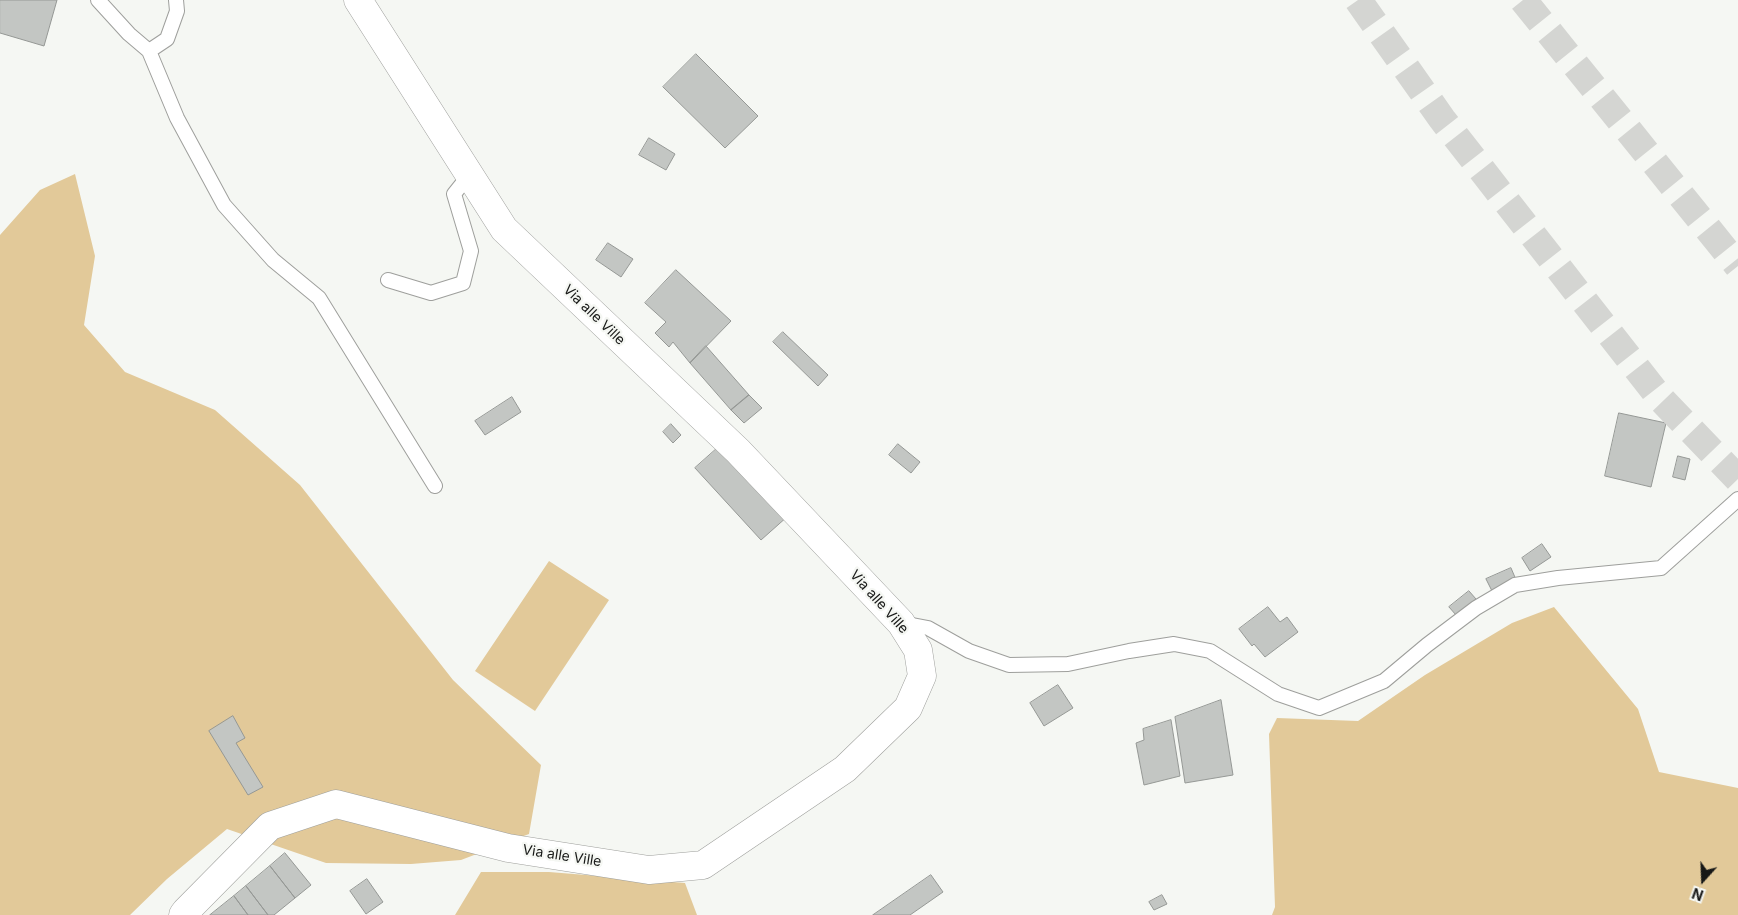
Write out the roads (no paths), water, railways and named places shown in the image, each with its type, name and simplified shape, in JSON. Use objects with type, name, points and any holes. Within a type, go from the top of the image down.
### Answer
[{"type":"street","name":"Via alle Ville","points":[[183,915],[270,826],[336,804],[508,848],[648,870],[703,865],[845,769],[908,708],[922,676],[918,650],[901,623],[738,451],[504,229],[358,0]]},
{"type":"lane","points":[[98,0],[129,34],[149,51],[177,118],[224,205],[273,260],[319,298],[435,486]]},
{"type":"lane","points":[[149,51],[167,39],[177,11],[176,0]]},
{"type":"lane","points":[[388,280],[431,293],[463,283],[471,251],[454,194],[470,174]]},
{"type":"lane","points":[[901,623],[928,628],[969,651],[1009,664],[1068,664],[1174,644],[1210,650],[1278,694],[1319,708],[1384,682],[1427,645],[1476,608],[1516,585],[1558,578],[1661,568],[1738,499]]},
{"type":"tunnel","points":[[1358,0],[1442,119],[1660,398],[1738,479]]},
{"type":"tunnel","points":[[1523,0],[1738,266]]}]
